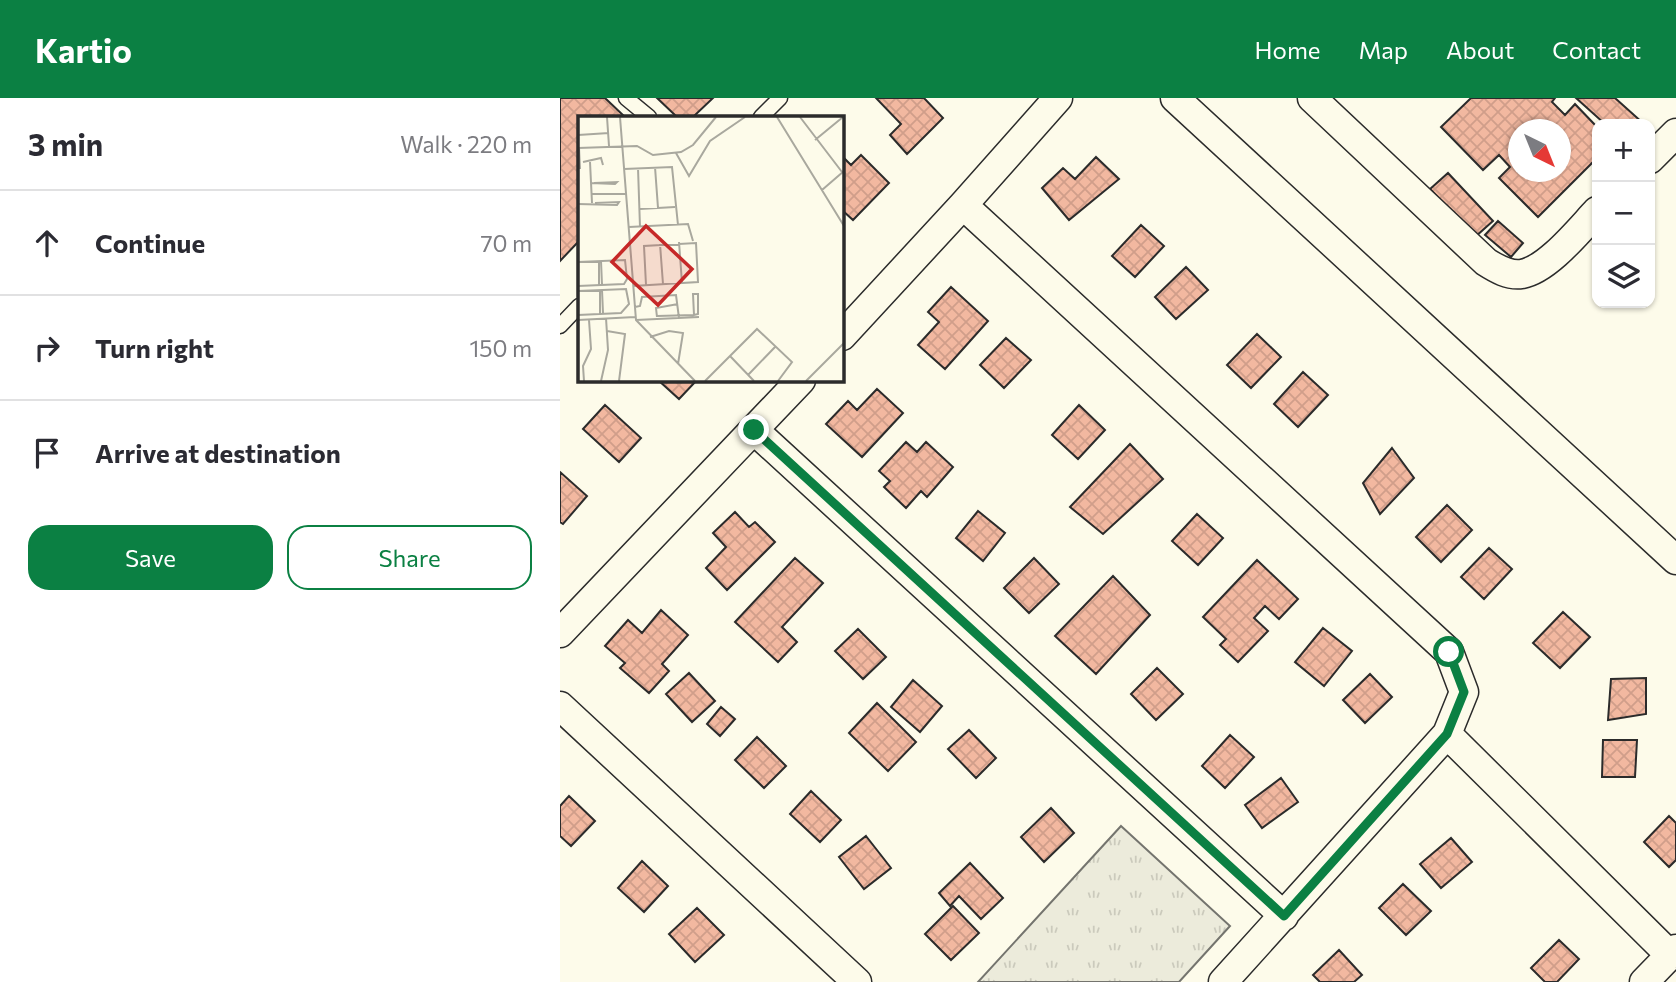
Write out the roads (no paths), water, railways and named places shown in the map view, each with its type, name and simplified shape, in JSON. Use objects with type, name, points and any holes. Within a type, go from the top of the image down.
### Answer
[{"type":"street","points":[[844,334],[1058,98]]},
{"type":"street","points":[[1175,98],[1676,560]]},
{"type":"street","points":[[1312,98],[1486,262],[1499,271],[1519,275],[1535,270],[1592,216]]},
{"type":"street","points":[[1655,154],[1676,133]]},
{"type":"street","points":[[963,205],[1449,652],[1464,692],[1447,734],[1223,982]]},
{"type":"street","points":[[560,633],[799,382]]},
{"type":"street","points":[[754,430],[1284,916]]},
{"type":"street","points":[[560,706],[858,982]]},
{"type":"street","points":[[1447,734],[1673,952],[1644,982]]},
{"type":"lane","points":[[626,98],[648,116]]},
{"type":"lane","points":[[762,116],[780,98]]},
{"type":"lane","points":[[560,326],[578,307]]}]
